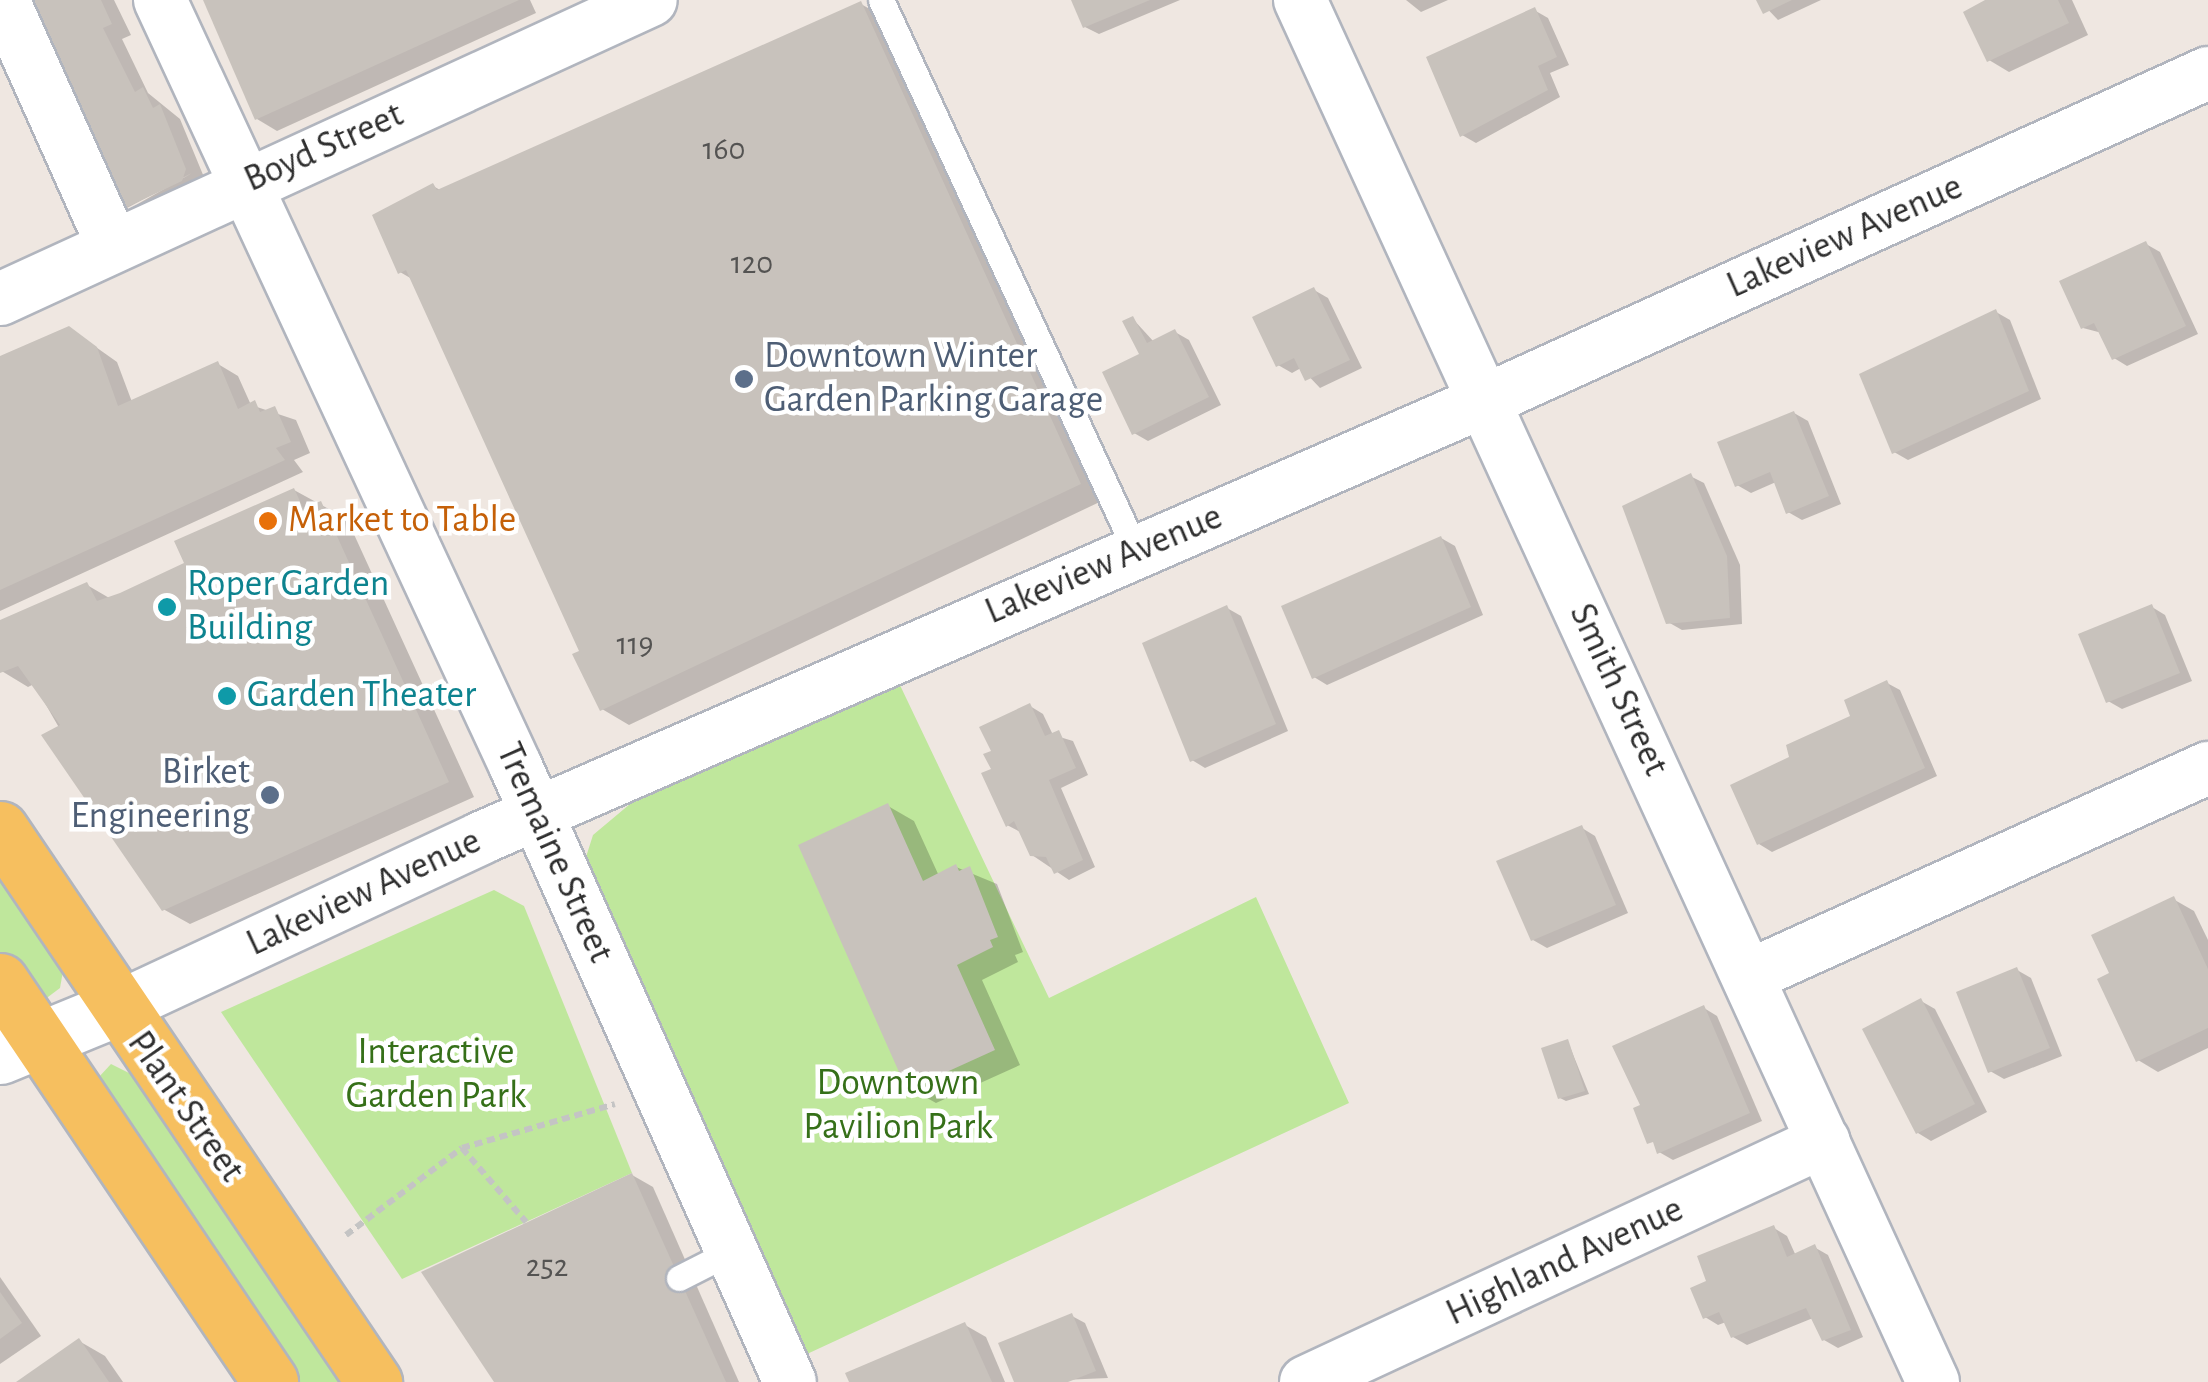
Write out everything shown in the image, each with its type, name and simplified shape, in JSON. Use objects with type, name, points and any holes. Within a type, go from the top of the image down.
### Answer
[{"type":"main road","name":"Plant Street","points":[[0,828],[117,1008],[374,1382]]},
{"type":"main road","points":[[0,981],[20,1048],[270,1382]]},
{"type":"street","points":[[3,0],[113,246]]},
{"type":"street","name":"Tremaine Street","points":[[160,0],[249,182],[790,1382]]},
{"type":"street","name":"Boyd Street","points":[[0,299],[651,0]]},
{"type":"street","name":"Smith Street","points":[[1300,0],[1482,402],[1752,974],[1933,1382]]},
{"type":"street","name":"Lakeview Avenue","points":[[20,1048],[117,1008],[537,814],[1482,402],[2208,72]]},
{"type":"street","points":[[1752,974],[2208,768]]},
{"type":"street","name":"Highland Avenue","points":[[1306,1382],[1824,1141]]},
{"type":"lane","points":[[881,0],[1136,551]]},
{"type":"lane","points":[[679,1278],[732,1252]]},
{"type":"path","points":[[346,1235],[462,1148],[622,1102]]},
{"type":"path","points":[[462,1148],[526,1222]]},
{"type":"green space","name":"Downtown Pavilion Park","points":[[898,681],[1049,998],[1256,897],[1349,1103],[807,1354],[589,882],[586,857],[593,835],[630,804]]},
{"type":"green space","points":[[0,863],[63,971],[60,988],[44,1000],[0,955]]},
{"type":"green space","name":"Interactive Garden Park","points":[[494,890],[524,906],[632,1173],[402,1279],[221,1012]]},
{"type":"green space","points":[[111,1064],[135,1076],[347,1382],[282,1382],[98,1078]]},
{"type":"building","points":[[30,0],[101,0],[112,24],[103,28],[135,92],[143,87],[153,108],[160,104],[186,169],[182,181],[123,209]]},
{"type":"building","points":[[203,0],[519,0],[255,120]]},
{"type":"building","points":[[1071,0],[1150,0],[1083,28]]},
{"type":"building","points":[[1756,0],[1792,0],[1763,14]]},
{"type":"building","points":[[1985,0],[2058,0],[2069,23],[1987,62],[1963,12]]},
{"type":"building","name":"Downtown Winter Garden Parking Garage","points":[[861,1],[1081,484],[600,711],[572,654],[579,651],[406,270],[398,274],[372,215],[433,183],[437,190]]},
{"type":"building","points":[[1535,7],[1557,57],[1538,66],[1548,90],[1460,137],[1426,57]]},
{"type":"building","points":[[2146,241],[2186,326],[2112,360],[2094,323],[2081,329],[2059,281]]},
{"type":"building","points":[[1314,287],[1350,360],[1305,381],[1294,358],[1276,367],[1252,317]]},
{"type":"building","points":[[1996,309],[2029,391],[1892,454],[1859,374]]},
{"type":"building","points":[[1133,316],[1147,343],[1175,329],[1209,397],[1132,435],[1102,372],[1139,354],[1122,321]]},
{"type":"building","points":[[69,326],[97,347],[118,406],[218,361],[238,409],[255,400],[260,412],[275,406],[291,442],[276,448],[285,460],[0,590],[0,356]]},
{"type":"building","points":[[1794,411],[1829,496],[1786,514],[1770,472],[1735,487],[1717,442]]},
{"type":"building","points":[[1691,473],[1727,556],[1730,618],[1666,624],[1622,506]]},
{"type":"building","points":[[294,488],[303,508],[321,501],[449,782],[162,911],[41,735],[60,725],[18,666],[0,673],[0,620],[87,582],[97,601],[120,593],[184,563],[174,541]]},
{"type":"building","points":[[1441,536],[1471,607],[1312,679],[1281,606]]},
{"type":"building","points":[[2152,604],[2180,673],[2106,703],[2078,634]]},
{"type":"building","points":[[1227,605],[1276,724],[1190,762],[1142,643]]},
{"type":"building","points":[[1887,680],[1925,768],[1757,845],[1730,785],[1789,757],[1786,745],[1850,716],[1844,700]]},
{"type":"building","points":[[1030,703],[1045,736],[1059,730],[1076,768],[1049,780],[1083,860],[1054,874],[1046,857],[1030,856],[1014,821],[1006,827],[981,773],[991,769],[983,754],[991,751],[979,727]]},
{"type":"building","points":[[888,803],[923,881],[956,864],[959,871],[970,866],[998,937],[990,940],[993,947],[957,965],[995,1050],[907,1090],[798,845]]},
{"type":"building","points":[[1582,825],[1616,905],[1531,941],[1496,861]]},
{"type":"building","points":[[2174,896],[2208,969],[2208,1028],[2136,1062],[2097,979],[2109,973],[2091,935]]},
{"type":"building","points":[[2017,967],[2050,1048],[1988,1073],[1956,992]]},
{"type":"building","points":[[1921,998],[1975,1104],[1916,1134],[1862,1029]]},
{"type":"building","points":[[1704,1005],[1750,1113],[1657,1154],[1653,1142],[1647,1144],[1633,1108],[1640,1105],[1612,1046]]},
{"type":"building","points":[[1568,1039],[1585,1091],[1558,1099],[1541,1048]]},
{"type":"building","points":[[632,1173],[726,1382],[494,1382],[421,1272]]},
{"type":"building","points":[[1774,1225],[1787,1257],[1815,1244],[1851,1330],[1822,1341],[1806,1308],[1731,1338],[1719,1312],[1703,1319],[1690,1288],[1706,1281],[1697,1256]]},
{"type":"building","points":[[0,1292],[22,1323],[0,1339]]},
{"type":"building","points":[[1072,1313],[1096,1371],[1068,1382],[1014,1382],[998,1343]]},
{"type":"building","points":[[965,1322],[992,1382],[849,1382],[845,1373]]},
{"type":"building","points":[[79,1338],[109,1382],[16,1382]]},
{"type":"place","name":"Downtown Winter Garden Parking Garage","points":[[744,379]]},
{"type":"place","name":"Market to Table","points":[[268,521]]},
{"type":"place","name":"Roper Garden Building","points":[[167,607]]},
{"type":"place","name":"Garden Theater","points":[[227,696]]},
{"type":"place","name":"Birket Engineering","points":[[270,795]]}]
